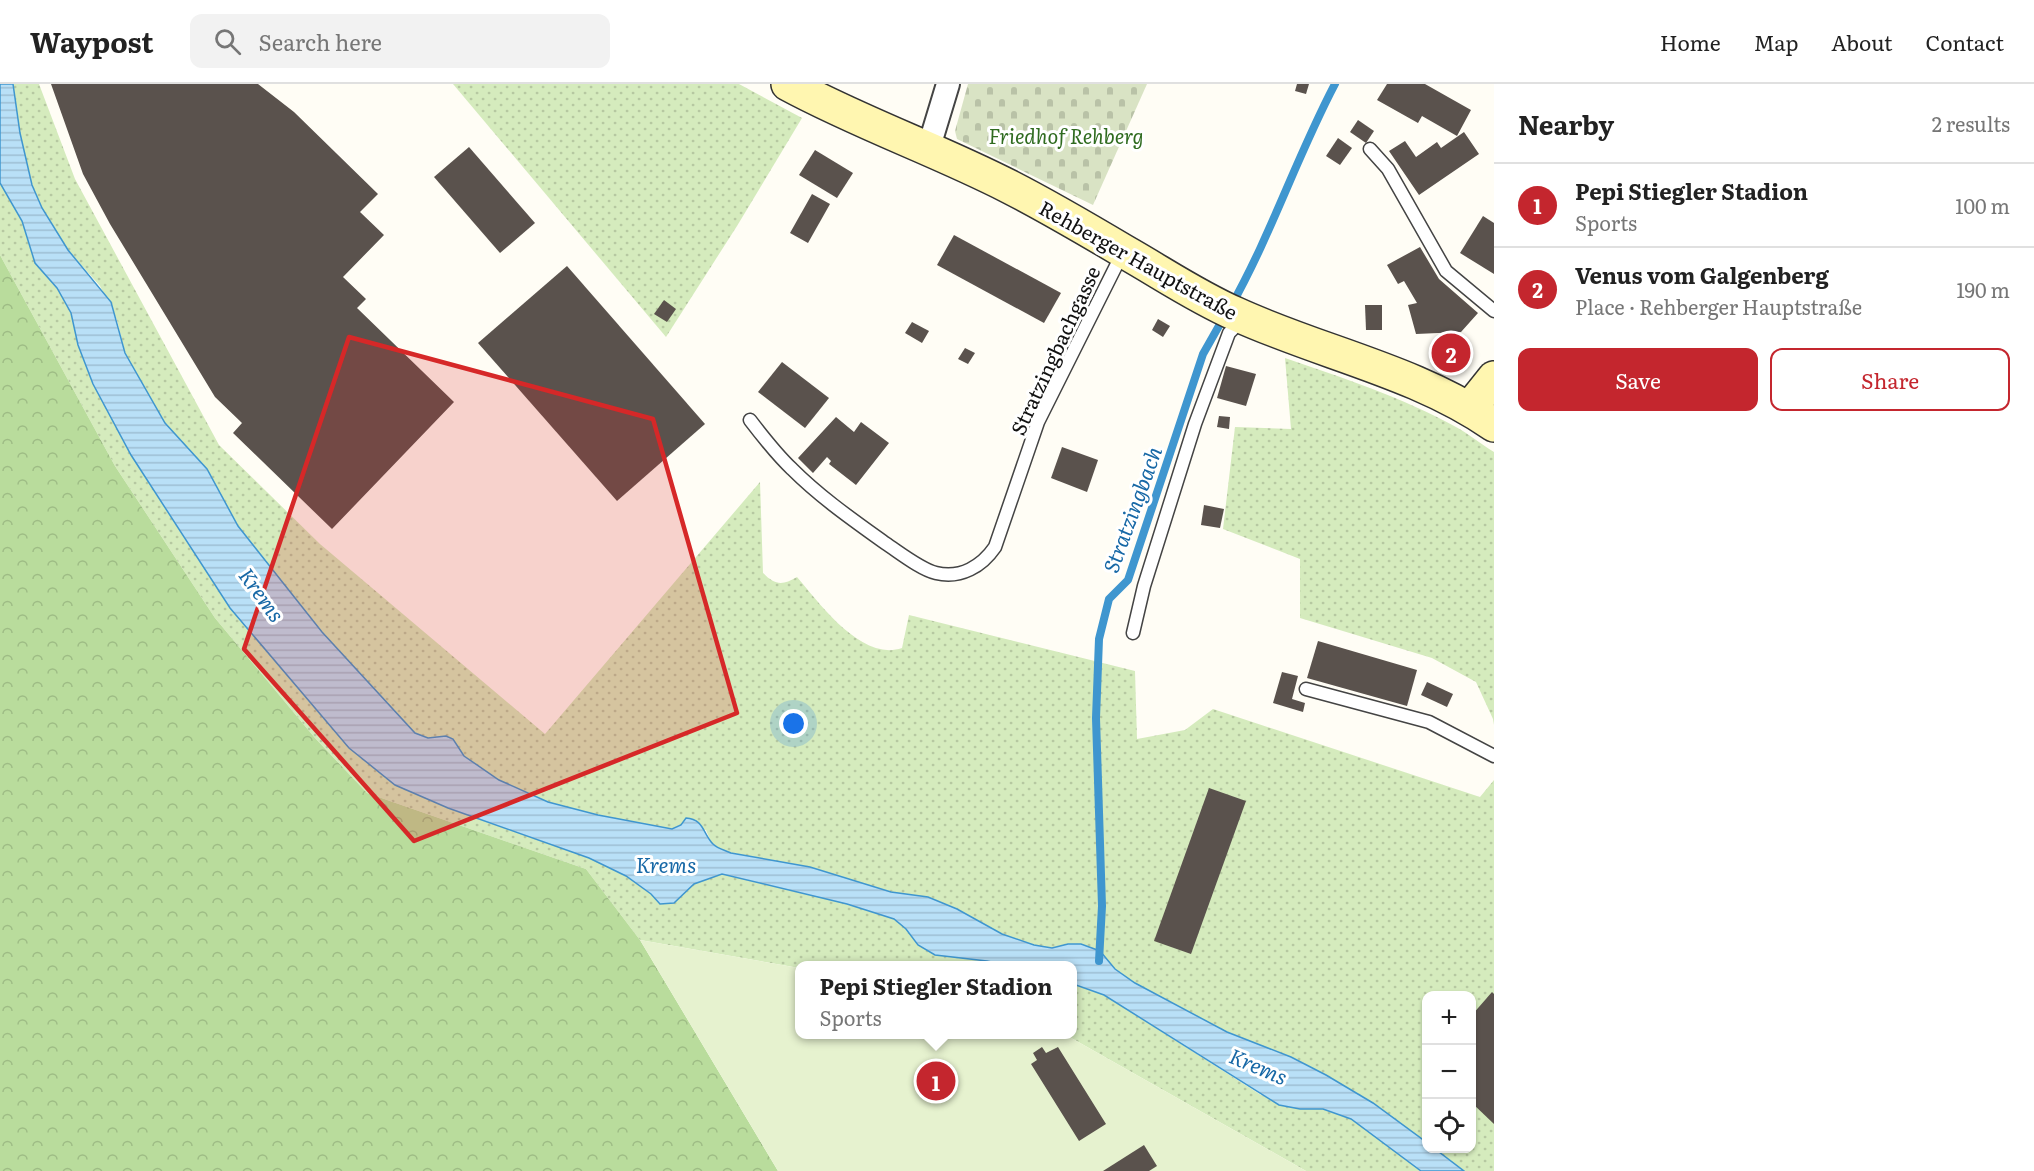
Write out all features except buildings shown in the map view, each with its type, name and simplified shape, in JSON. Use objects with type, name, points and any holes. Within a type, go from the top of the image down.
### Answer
[{"type":"main road","name":"Rehberger Hauptstraße","points":[[788,84],[851,116],[1010,187],[1207,301],[1244,318],[1425,386],[1482,416]]},
{"type":"main road","points":[[1482,416],[1494,378]]},
{"type":"street","points":[[927,150],[948,84]]},
{"type":"lane","points":[[1370,149],[1388,169],[1446,271],[1494,311]]},
{"type":"lane","name":"Stratzingbachgasse","points":[[750,420],[791,469],[830,503],[903,555],[935,573],[953,574],[970,570],[985,560],[995,547],[1038,422],[1124,251]]},
{"type":"lane","points":[[1133,633],[1144,586],[1195,424],[1229,333],[1244,318]]},
{"type":"lane","points":[[1306,689],[1430,722],[1494,756]]},
{"type":"highlighted area","points":[[349,337],[653,419],[737,713],[414,841],[244,649]]},
{"type":"green space","points":[[13,84],[39,84],[75,179],[219,445],[320,544],[545,734],[760,482],[763,573],[779,583],[797,577],[843,628],[872,647],[887,650],[902,648],[909,615],[1135,671],[1137,739],[1185,730],[1213,709],[1480,797],[1494,780],[1494,1171],[1464,1171],[1440,1153],[1476,1153],[1476,991],[1422,991],[1422,1139],[1373,1103],[1326,1075],[1291,1057],[1227,1032],[1135,983],[1115,969],[1100,951],[1068,944],[1052,948],[1034,945],[1002,934],[957,909],[928,897],[891,892],[810,867],[731,853],[711,842],[706,830],[681,825],[672,829],[598,815],[548,802],[499,780],[464,756],[453,739],[446,736],[429,738],[415,733],[322,632],[238,526],[207,469],[165,423],[125,353],[117,320],[100,286],[68,250],[42,208],[32,185],[20,133]]},
{"type":"green space","points":[[453,84],[739,84],[802,118],[666,337]]},
{"type":"green space","name":"Friedhof Rehberg","points":[[968,84],[1147,84],[1093,205],[957,139],[955,131]]},
{"type":"green space","points":[[0,183],[22,221],[35,263],[57,288],[71,313],[78,345],[230,608],[349,748],[395,785],[448,808],[589,858],[626,876],[651,894],[660,904],[674,903],[694,884],[722,874],[847,904],[894,919],[906,929],[918,945],[988,961],[795,961],[795,967],[640,940],[586,869],[367,793],[315,738],[215,618],[115,466],[0,255]]},
{"type":"green space","points":[[0,255],[115,466],[215,618],[315,738],[367,793],[586,869],[640,940],[778,1171],[0,1171]]},
{"type":"green space","points":[[1285,358],[1415,406],[1461,430],[1494,452],[1494,725],[1476,682],[1432,658],[1300,618],[1300,559],[1223,529],[1235,427],[1291,429]]},
{"type":"green space","points":[[640,940],[795,967],[795,1039],[1073,1039],[1306,1171],[778,1171]]},
{"type":"green space","points":[[1077,985],[1104,995],[1261,1095],[1300,1109],[1323,1109],[1351,1119],[1421,1171],[1306,1171],[1073,1039],[1077,1039]]},
{"type":"water","name":"Krems","points":[[0,84],[13,84],[20,133],[32,185],[42,208],[68,250],[111,302],[125,353],[165,423],[207,469],[238,526],[322,632],[415,733],[428,738],[446,736],[453,739],[464,756],[499,780],[548,802],[598,815],[672,829],[681,825],[686,818],[692,819],[700,824],[713,844],[731,853],[810,867],[891,892],[928,897],[957,909],[1002,934],[1034,945],[1052,948],[1081,944],[1100,951],[1115,969],[1135,983],[1227,1032],[1291,1057],[1373,1103],[1422,1139],[1422,1153],[1440,1153],[1464,1171],[1421,1171],[1351,1119],[1323,1109],[1300,1109],[1279,1105],[1104,995],[1077,985],[1077,961],[987,961],[935,955],[918,945],[906,929],[894,919],[847,904],[722,874],[694,884],[674,903],[660,904],[651,894],[626,876],[589,858],[448,808],[395,785],[349,748],[230,608],[131,455],[93,384],[78,345],[71,313],[57,288],[35,263],[22,221],[0,183]]},
{"type":"waterway","name":"Stratzingbach","points":[[1231,306],[1259,251],[1335,84]]},
{"type":"waterway","name":"Stratzingbach","points":[[1099,961],[1102,906],[1096,718],[1099,639],[1109,599],[1128,580],[1203,354],[1224,317]]},
{"type":"place","name":"Venus vom Galgenberg","points":[[1451,353]]},
{"type":"place","name":"Pepi Stiegler Stadion","points":[[936,1081]]}]
